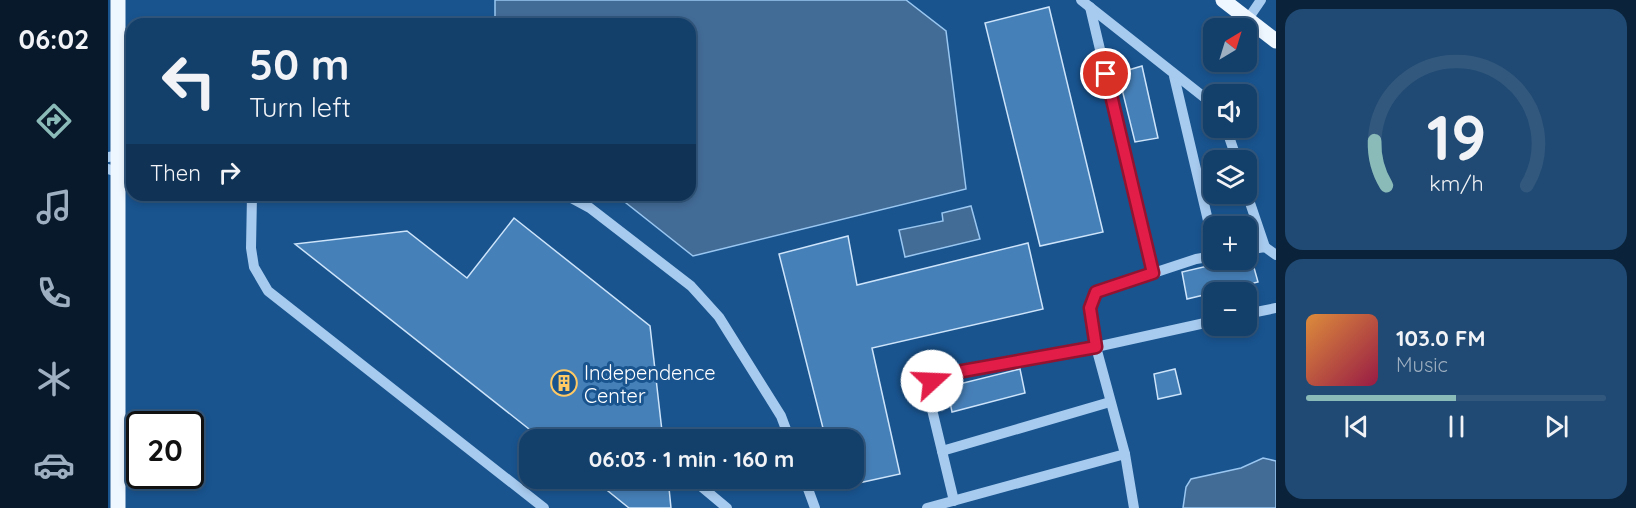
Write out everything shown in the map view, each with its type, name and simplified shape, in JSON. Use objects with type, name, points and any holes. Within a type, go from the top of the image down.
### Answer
[{"type":"main road","points":[[118,0],[120,155],[118,508]]},
{"type":"main road","points":[[1223,0],[1247,18]]},
{"type":"main road","points":[[1257,26],[1276,41]]},
{"type":"street","points":[[1081,0],[1203,97]]},
{"type":"street","points":[[1249,18],[1262,0]]},
{"type":"street","points":[[1090,7],[1153,273]]},
{"type":"street","points":[[1174,76],[1207,216]]},
{"type":"street","points":[[252,201],[251,248],[254,267],[268,291],[544,508]]},
{"type":"street","points":[[577,201],[590,208],[691,286],[718,316],[781,416],[786,429]]},
{"type":"street","points":[[1250,204],[1265,247],[1276,255]]},
{"type":"street","points":[[1257,248],[1265,247]]},
{"type":"street","points":[[1134,508],[1125,454],[1096,347],[1090,308],[1096,292],[1203,259]]},
{"type":"street","points":[[1257,312],[1276,308]]},
{"type":"street","points":[[954,501],[929,397],[932,381],[957,372],[1096,347],[1203,323]]},
{"type":"street","points":[[942,451],[1110,402]]},
{"type":"street","points":[[927,508],[1125,454]]},
{"type":"street","points":[[704,489],[727,508]]},
{"type":"street","points":[[808,489],[815,508]]},
{"type":"water","points":[[495,0],[906,0],[946,31],[966,189],[693,256],[624,201],[696,201],[696,18],[495,18]]},
{"type":"water","points":[[971,206],[980,239],[905,257],[899,230],[943,221],[942,213]]},
{"type":"water","points":[[1263,458],[1276,461],[1276,508],[1183,508],[1186,487],[1191,479],[1241,468]]},
{"type":"building","points":[[1049,7],[1103,232],[1040,246],[985,23]]},
{"type":"building","points":[[1142,66],[1158,138],[1135,142],[1118,73]]},
{"type":"building","name":"Independence Center","points":[[514,218],[650,326],[662,429],[529,429],[295,244],[407,231],[467,278]]},
{"type":"building","points":[[848,236],[857,285],[1028,243],[1043,309],[872,348],[900,474],[864,482],[864,429],[823,429],[779,254]]},
{"type":"building","points":[[1203,267],[1203,270],[1255,270],[1258,282],[1203,282],[1203,295],[1187,299],[1182,272]]},
{"type":"building","points":[[1020,369],[1025,393],[952,412],[947,387]]},
{"type":"building","points":[[1175,369],[1181,394],[1158,399],[1154,374]]},
{"type":"building","points":[[606,489],[669,489],[671,508],[629,508]]},
{"type":"place","name":"Independence Center","points":[[564,383]]},
{"type":"route","points":[[932,381],[957,372],[1096,347],[1090,308],[1096,292],[1153,273],[1106,74]]}]
